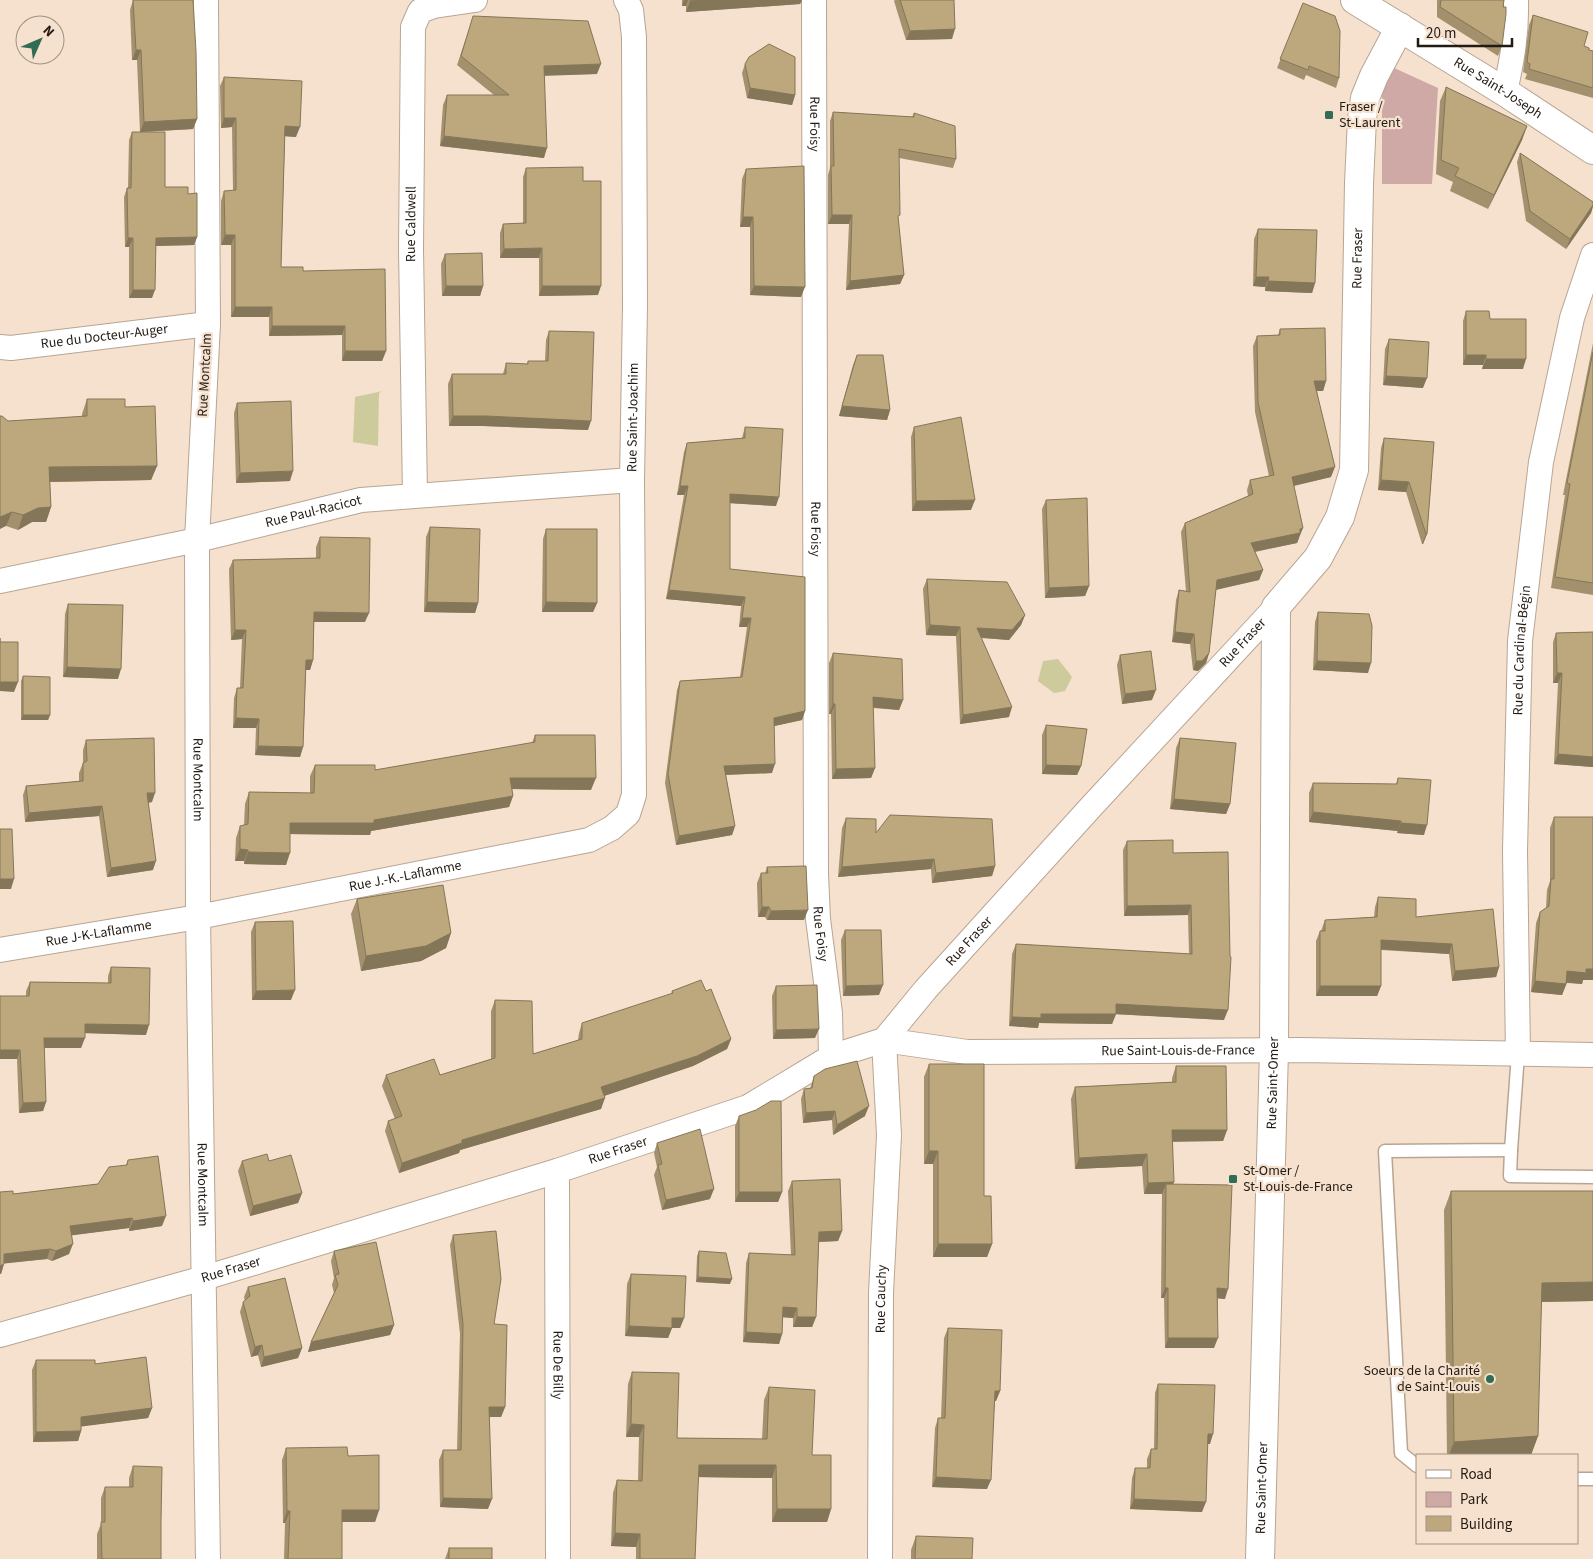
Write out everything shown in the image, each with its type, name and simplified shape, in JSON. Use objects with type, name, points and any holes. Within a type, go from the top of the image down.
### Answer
[{"type":"street","name":"Rue Montcalm","points":[[206,0],[208,324],[197,540],[198,917],[208,1559]]},
{"type":"street","name":"Rue Caldwell","points":[[415,495],[411,249],[412,27],[420,11],[434,6],[475,0]]},
{"type":"street","name":"Rue Saint-Joachim","points":[[612,828],[628,814],[634,796],[632,480],[635,306],[634,37],[631,10],[626,0]]},
{"type":"street","name":"Rue Foisy","points":[[814,0],[816,874],[818,920],[830,1013],[831,1057]]},
{"type":"street","name":"Rue Saint-Joseph","points":[[1355,0],[1505,92],[1593,150]]},
{"type":"street","points":[[1505,92],[1516,29],[1516,0]]},
{"type":"street","name":"Rue Fraser","points":[[0,1335],[204,1278],[556,1171],[748,1107],[831,1057],[884,1040],[926,989],[1276,607],[1318,558],[1340,518],[1354,470],[1359,183],[1362,120],[1365,98],[1374,76],[1400,27]]},
{"type":"street","name":"Rue du Cardinal-Bégin","points":[[1518,1054],[1515,851],[1520,641],[1541,462],[1572,318],[1593,255]]},
{"type":"street","name":"Rue du Docteur-Auger","points":[[0,347],[11,348],[208,324]]},
{"type":"street","name":"Rue Paul-Racicot","points":[[0,581],[197,540],[361,500],[632,480]]},
{"type":"street","name":"Rue Saint-Omer","points":[[1260,1559],[1274,1051],[1276,607]]},
{"type":"street","name":"Rue J.-K.-Laflamme","points":[[198,917],[589,840],[612,828]]},
{"type":"street","name":"Rue J-K-Laflamme","points":[[0,950],[198,917]]},
{"type":"street","name":"Rue Saint-Louis-de-France","points":[[884,1040],[967,1052],[1300,1050],[1593,1054]]},
{"type":"street","name":"Rue Cauchy","points":[[880,1559],[882,1293],[889,1135],[884,1040]]},
{"type":"street","name":"Rue De Billy","points":[[556,1171],[558,1559]]},
{"type":"lane","points":[[1518,1054],[1510,1176],[1593,1177]]},
{"type":"lane","points":[[1416,1465],[1401,1453],[1385,1151],[1511,1150]]},
{"type":"lane","points":[[1578,1479],[1593,1479]]},
{"type":"green space","points":[[1392,67],[1438,88],[1432,184],[1382,184],[1382,69]]},
{"type":"shaded area","points":[[383,391],[379,393],[378,446],[353,442],[355,397]]},
{"type":"shaded area","points":[[1058,659],[1072,677],[1065,691],[1054,693],[1038,681],[1043,661]]},
{"type":"building","points":[[133,0],[193,0],[197,119],[144,122],[141,50],[136,50]]},
{"type":"building","points":[[900,0],[954,0],[955,29],[910,31]]},
{"type":"building","points":[[1441,0],[1504,0],[1503,7],[1506,7],[1506,14],[1502,46],[1440,7]]},
{"type":"building","points":[[1303,3],[1335,16],[1340,31],[1339,78],[1309,66],[1308,70],[1280,59]]},
{"type":"building","points":[[1533,15],[1588,32],[1584,46],[1593,51],[1593,88],[1529,69],[1530,64],[1527,62]]},
{"type":"building","points":[[473,16],[588,21],[601,64],[544,66],[547,148],[444,136],[447,95],[509,95],[461,56]]},
{"type":"building","points":[[769,44],[795,57],[795,95],[750,88],[745,64],[749,57]]},
{"type":"building","points":[[224,77],[302,81],[300,127],[285,126],[281,267],[303,267],[303,271],[385,269],[386,351],[345,351],[345,326],[272,326],[272,307],[235,307],[235,235],[225,235],[224,191],[236,190],[236,118],[224,118]]},
{"type":"building","points":[[1446,87],[1527,126],[1494,195],[1455,176],[1459,168],[1441,160]]},
{"type":"building","points":[[833,112],[914,117],[914,113],[955,126],[956,159],[899,149],[900,215],[898,216],[904,275],[850,281],[852,215],[832,215],[831,166],[834,166]]},
{"type":"building","points":[[132,132],[165,132],[165,187],[188,187],[188,194],[197,193],[197,237],[156,238],[155,290],[133,290],[133,238],[128,238],[127,188],[131,188]]},
{"type":"building","points":[[1520,153],[1593,202],[1593,205],[1570,239],[1530,211]]},
{"type":"building","points":[[804,166],[805,287],[754,286],[753,217],[743,217],[746,169]]},
{"type":"building","points":[[583,167],[583,181],[601,181],[601,286],[542,286],[542,248],[504,249],[503,224],[526,223],[526,168]]},
{"type":"building","points":[[1258,229],[1317,230],[1315,283],[1268,281],[1269,277],[1256,277]]},
{"type":"building","points":[[482,253],[483,286],[446,286],[445,254]]},
{"type":"building","points":[[1466,311],[1489,311],[1490,319],[1526,319],[1526,359],[1486,359],[1486,355],[1466,355]]},
{"type":"building","points":[[1325,328],[1326,381],[1314,381],[1335,467],[1292,477],[1303,528],[1300,529],[1300,533],[1251,543],[1263,570],[1217,580],[1209,653],[1202,661],[1196,661],[1194,634],[1175,632],[1179,590],[1190,592],[1185,523],[1253,494],[1250,480],[1274,475],[1258,402],[1257,336],[1280,335],[1280,329]]},
{"type":"building","points":[[549,331],[594,332],[591,421],[453,416],[452,374],[506,374],[506,363],[528,364],[528,361],[548,361]]},
{"type":"building","points":[[1389,339],[1429,342],[1427,378],[1386,376]]},
{"type":"building","points":[[1593,352],[1593,583],[1555,577],[1570,484],[1567,483]]},
{"type":"building","points":[[857,355],[883,355],[890,410],[842,406]]},
{"type":"building","points":[[87,399],[125,399],[125,407],[155,406],[157,466],[49,467],[51,507],[38,508],[23,515],[12,512],[0,517],[0,416],[8,421],[87,416]]},
{"type":"building","points":[[291,401],[293,471],[240,473],[237,403]]},
{"type":"building","points":[[961,417],[975,500],[916,501],[914,427]]},
{"type":"building","points":[[745,427],[783,429],[779,497],[730,494],[730,569],[805,577],[805,711],[774,718],[775,764],[724,766],[735,826],[679,836],[668,774],[680,681],[742,677],[751,618],[742,618],[745,597],[669,590],[688,486],[680,486],[687,443],[745,438]]},
{"type":"building","points":[[1384,438],[1434,442],[1427,534],[1409,482],[1381,480]]},
{"type":"building","points":[[1087,498],[1089,586],[1049,588],[1046,500]]},
{"type":"building","points":[[430,527],[480,529],[478,603],[427,602]]},
{"type":"building","points":[[546,529],[597,529],[597,603],[546,602]]},
{"type":"building","points":[[320,537],[370,538],[369,613],[314,612],[313,660],[306,660],[303,747],[258,746],[259,719],[236,718],[237,688],[243,688],[246,630],[235,630],[233,560],[320,558]]},
{"type":"building","points":[[927,579],[1007,582],[1025,615],[1012,630],[977,628],[1012,707],[963,715],[960,627],[930,625]]},
{"type":"building","points":[[68,604],[123,605],[121,669],[67,667]]},
{"type":"building","points":[[1318,612],[1369,614],[1372,626],[1371,663],[1317,661]]},
{"type":"building","points":[[1593,632],[1593,757],[1558,754],[1562,673],[1557,673],[1556,633]]},
{"type":"building","points":[[0,642],[18,642],[18,682],[0,682]]},
{"type":"building","points":[[1151,651],[1156,690],[1125,694],[1120,655]]},
{"type":"building","points":[[833,653],[902,659],[903,700],[873,697],[875,768],[836,769]]},
{"type":"building","points":[[23,676],[50,677],[50,715],[23,715]]},
{"type":"building","points":[[1046,725],[1087,729],[1081,766],[1046,765]]},
{"type":"building","points":[[535,735],[595,735],[596,778],[510,778],[513,796],[374,820],[374,823],[290,823],[290,853],[248,852],[248,850],[240,849],[240,826],[248,824],[249,792],[314,793],[315,765],[375,765],[375,770],[535,742]]},
{"type":"building","points":[[154,738],[155,793],[147,793],[156,861],[111,868],[102,806],[29,813],[26,786],[83,781],[83,763],[87,761],[86,740]]},
{"type":"building","points":[[1180,738],[1236,743],[1230,804],[1174,799]]},
{"type":"building","points":[[1398,778],[1431,780],[1427,825],[1313,812],[1313,783],[1397,784]]},
{"type":"building","points":[[890,815],[992,819],[995,866],[936,873],[934,859],[842,867],[846,818],[876,819],[876,833]]},
{"type":"building","points":[[1554,817],[1593,817],[1593,969],[1586,969],[1586,973],[1567,971],[1566,984],[1535,981],[1540,912],[1549,906],[1551,879],[1554,879]]},
{"type":"building","points":[[0,829],[12,829],[14,879],[0,879]]},
{"type":"building","points":[[1173,840],[1173,853],[1228,852],[1231,957],[1228,1010],[1116,1004],[1116,1014],[1041,1014],[1041,1018],[1012,1017],[1016,944],[1192,954],[1191,905],[1127,906],[1127,841]]},
{"type":"building","points":[[806,866],[808,910],[771,911],[769,907],[762,907],[761,873],[768,873],[767,867]]},
{"type":"building","points":[[443,885],[451,933],[426,946],[366,956],[357,899]]},
{"type":"building","points":[[1378,897],[1416,899],[1416,917],[1493,909],[1499,967],[1455,971],[1452,944],[1381,940],[1381,986],[1320,986],[1320,931],[1325,931],[1325,920],[1377,917]]},
{"type":"building","points":[[293,921],[295,990],[256,991],[255,922]]},
{"type":"building","points":[[845,930],[881,930],[883,985],[846,986]]},
{"type":"building","points":[[111,967],[150,968],[149,1025],[85,1024],[85,1038],[44,1038],[46,1102],[23,1103],[20,1050],[0,1050],[0,996],[29,996],[30,982],[111,983]]},
{"type":"building","points":[[701,980],[706,991],[711,989],[731,1039],[697,1056],[601,1087],[605,1098],[462,1140],[462,1143],[402,1163],[388,1121],[402,1116],[386,1075],[434,1059],[440,1075],[495,1058],[495,1000],[532,1001],[533,1054],[582,1039],[582,1023],[673,993],[672,991]]},
{"type":"building","points":[[817,985],[819,1029],[776,1030],[776,986]]},
{"type":"building","points":[[857,1061],[869,1106],[837,1125],[835,1111],[806,1113],[804,1089],[812,1088],[814,1076],[825,1069]]},
{"type":"building","points":[[929,1064],[984,1064],[984,1196],[991,1196],[992,1244],[938,1244],[938,1151],[929,1151]]},
{"type":"building","points":[[1176,1066],[1226,1066],[1227,1130],[1172,1130],[1174,1182],[1148,1183],[1147,1154],[1079,1158],[1075,1087],[1176,1082]]},
{"type":"building","points":[[771,1101],[781,1101],[782,1192],[739,1192],[739,1116],[756,1110]]},
{"type":"building","points":[[700,1129],[714,1189],[666,1200],[658,1165],[662,1164],[657,1143]]},
{"type":"building","points":[[267,1154],[269,1161],[291,1155],[302,1193],[253,1206],[242,1161]]},
{"type":"building","points":[[158,1156],[166,1216],[133,1221],[132,1218],[70,1226],[73,1244],[56,1251],[50,1249],[4,1254],[4,1264],[0,1266],[0,1192],[13,1191],[13,1194],[98,1184],[109,1167],[127,1165],[128,1160]]},
{"type":"building","points":[[840,1179],[842,1231],[819,1232],[816,1317],[797,1317],[797,1308],[783,1307],[782,1334],[746,1332],[749,1253],[795,1255],[792,1181]]},
{"type":"building","points":[[1166,1184],[1232,1185],[1228,1289],[1217,1288],[1218,1338],[1168,1338],[1168,1288],[1165,1288]]},
{"type":"building","name":"Soeurs de la Charité de Saint-Louis","points":[[1451,1191],[1593,1191],[1593,1282],[1542,1283],[1538,1436],[1454,1442]]},
{"type":"building","points":[[496,1231],[501,1279],[494,1324],[507,1325],[505,1407],[489,1407],[492,1499],[443,1498],[443,1450],[461,1450],[463,1324],[453,1235]]},
{"type":"building","points":[[376,1242],[394,1325],[311,1342],[338,1285],[335,1275],[339,1274],[334,1251]]},
{"type":"building","points":[[699,1251],[726,1253],[732,1279],[698,1277]]},
{"type":"building","points":[[631,1274],[686,1276],[684,1318],[672,1318],[672,1328],[629,1326]]},
{"type":"building","points":[[285,1278],[302,1348],[264,1357],[262,1345],[255,1347],[243,1302],[250,1296],[248,1287]]},
{"type":"building","points":[[948,1328],[1002,1330],[1000,1391],[995,1391],[991,1480],[936,1477],[938,1418],[945,1418]]},
{"type":"building","points":[[146,1357],[152,1408],[81,1417],[81,1431],[36,1432],[36,1360],[95,1360],[95,1364]]},
{"type":"building","points":[[632,1372],[679,1373],[677,1438],[767,1439],[769,1387],[815,1390],[812,1455],[831,1455],[831,1509],[777,1509],[776,1465],[699,1465],[695,1559],[640,1559],[640,1534],[615,1533],[617,1480],[642,1481],[644,1425],[631,1424]]},
{"type":"building","points":[[1158,1384],[1215,1385],[1213,1434],[1208,1434],[1206,1502],[1134,1499],[1135,1468],[1150,1468],[1151,1449],[1157,1449]]},
{"type":"building","points":[[347,1447],[348,1456],[379,1455],[379,1510],[342,1510],[342,1559],[288,1559],[290,1511],[287,1511],[286,1448]]},
{"type":"building","points":[[133,1466],[162,1467],[161,1559],[102,1559],[101,1522],[105,1522],[105,1487],[133,1487]]},
{"type":"building","points":[[916,1536],[973,1538],[972,1559],[915,1559]]},
{"type":"building","points":[[449,1548],[492,1548],[492,1559],[449,1559]]},
{"type":"place","name":"Fraser / St-Laurent","points":[[1329,115]]},
{"type":"place","name":"St-Omer / St-Louis-de-France","points":[[1233,1179]]},
{"type":"place","name":"Soeurs de la Charité de Saint-Louis","points":[[1490,1379]]}]
